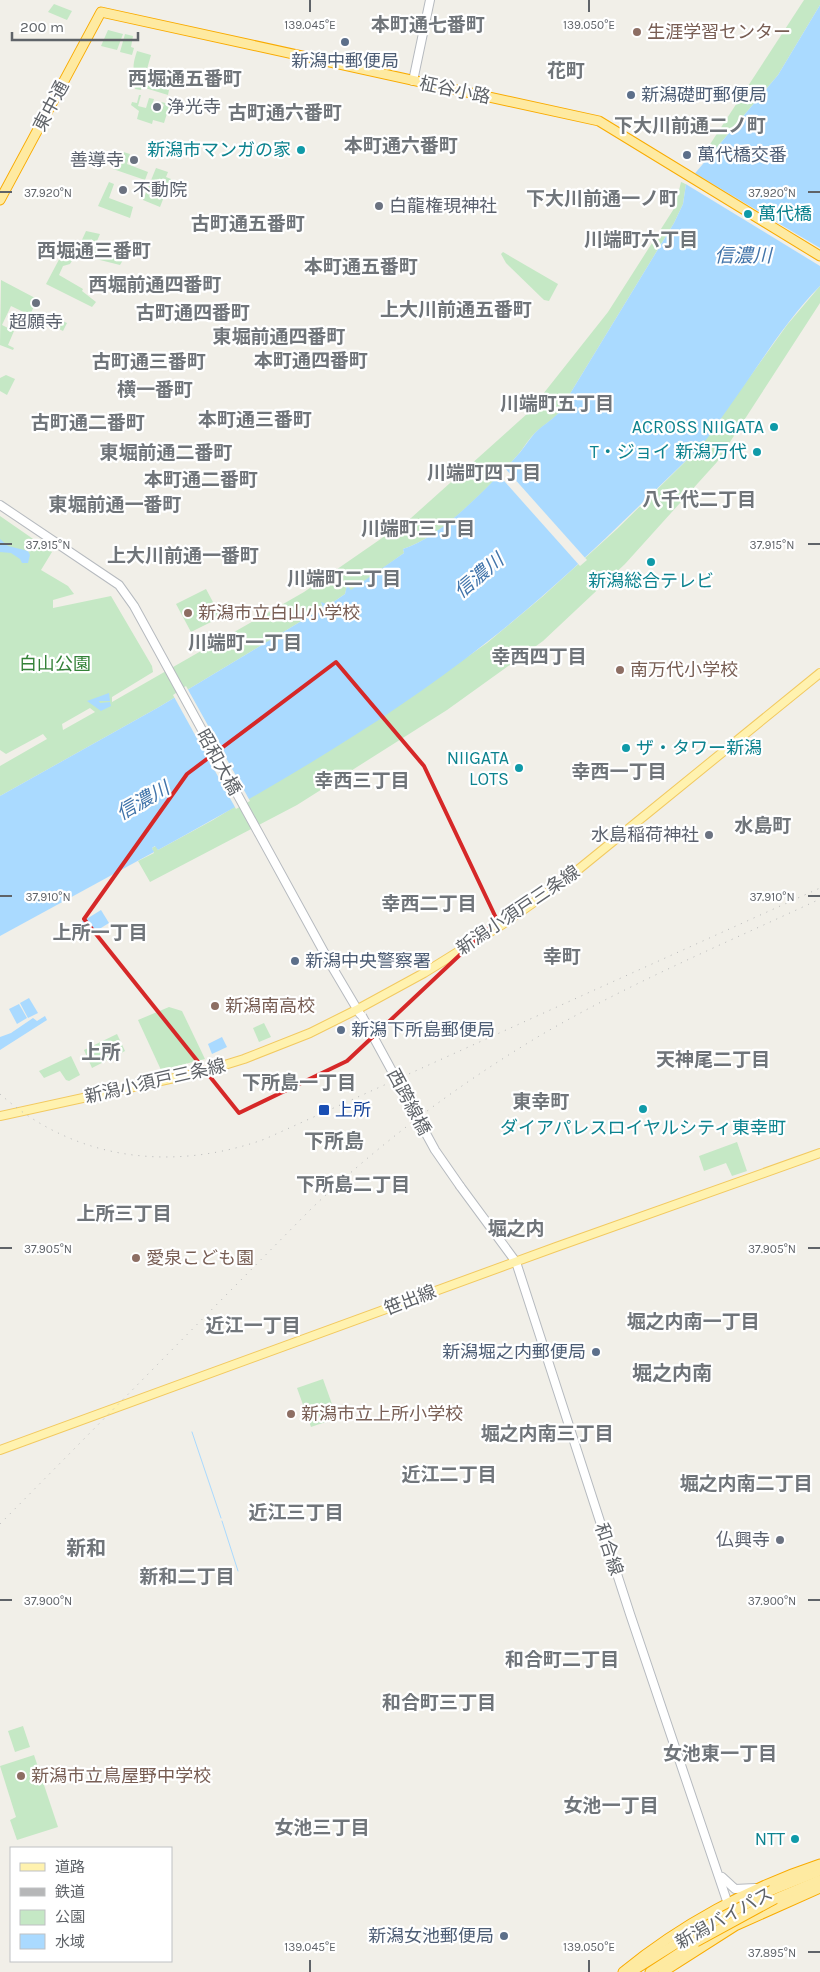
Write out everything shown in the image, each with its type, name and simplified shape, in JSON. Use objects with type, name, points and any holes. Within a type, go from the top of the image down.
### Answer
[{"type":"highway","name":"柾谷小路","points":[[101,12],[598,121],[820,256]]},
{"type":"highway","name":"東中通","points":[[0,200],[101,12]]},
{"type":"highway","points":[[693,1934],[728,1903],[771,1891],[820,1864]]},
{"type":"highway","name":"新潟バイパス","points":[[631,1972],[693,1934],[771,1891],[820,1871]]},
{"type":"highway","name":"新潟バイパス","points":[[771,1891],[820,1880]]},
{"type":"highway","points":[[662,1972],[735,1926],[820,1888]]},
{"type":"highway","points":[[728,1903],[741,1911],[768,1911]]},
{"type":"highway","points":[[623,1972],[639,1958],[693,1934],[725,1914],[732,1919],[735,1926]]},
{"type":"highway","name":"新潟バイパス","points":[[650,1972],[693,1934]]},
{"type":"main road","points":[[413,81],[430,0]]},
{"type":"main road","name":"昭和大橋","points":[[0,505],[119,585],[134,606],[305,917],[360,1012]]},
{"type":"main road","name":"新潟小須戸三条線","points":[[0,1116],[202,1072],[244,1059],[360,1012],[503,924],[563,882],[820,674]]},
{"type":"main road","name":"西跨線橋","points":[[360,1012],[435,1150],[460,1186]]},
{"type":"main road","name":"笹出線","points":[[0,1450],[820,1153]]},
{"type":"main road","name":"和合線","points":[[460,1186],[516,1262],[630,1614],[735,1926]]},
{"type":"main road","points":[[719,1874],[735,1889],[771,1891]]},
{"type":"highlighted area","points":[[336,662],[424,766],[497,920],[347,1061],[239,1113],[84,919],[187,774]]},
{"type":"green space","points":[[804,0],[820,0],[820,5],[778,75],[707,159],[703,155]]},
{"type":"green space","points":[[54,4],[72,11],[67,20],[48,12]]},
{"type":"green space","points":[[108,30],[123,34],[117,50],[101,46]]},
{"type":"green space","points":[[125,34],[133,36],[131,47],[134,48],[132,55],[120,52]]},
{"type":"green space","points":[[137,51],[151,55],[141,90],[135,89],[137,78],[134,72],[134,65]]},
{"type":"green space","points":[[149,74],[159,76],[157,86],[169,90],[168,95],[145,88]]},
{"type":"green space","points":[[139,95],[141,95],[138,106],[146,108],[149,98],[154,99],[151,109],[161,112],[164,105],[161,102],[170,104],[164,123],[153,120],[152,124],[137,119],[139,111],[131,105],[132,102],[137,103]]},
{"type":"green space","points":[[120,151],[130,154],[127,164],[148,172],[145,180],[113,169]]},
{"type":"green space","points":[[156,168],[168,172],[166,177],[171,179],[160,207],[143,200]]},
{"type":"green space","points":[[109,182],[114,184],[109,198],[133,207],[130,218],[98,206]]},
{"type":"green space","name":"白山公園","points":[[681,182],[686,184],[683,204],[674,223],[563,407],[557,415],[534,434],[518,455],[478,497],[448,523],[417,543],[403,549],[404,553],[351,591],[347,586],[345,594],[329,605],[321,603],[323,608],[159,707],[0,796],[0,766],[47,739],[43,734],[6,754],[0,750],[0,516],[52,552],[41,570],[68,586],[74,594],[53,600],[53,608],[111,596],[152,666],[153,672],[112,697],[112,702],[304,592],[411,518],[528,413],[608,312],[675,207]],"holes":[[[90,708],[95,712],[63,730],[62,724]]]},
{"type":"green space","points":[[86,231],[100,234],[97,241],[107,246],[106,251],[123,260],[120,265],[76,254],[70,264],[63,266],[59,275],[83,289],[82,291],[96,302],[92,307],[46,284],[63,252],[75,255]]},
{"type":"green space","points":[[503,252],[558,284],[549,301],[544,300],[506,263],[501,254]]},
{"type":"green space","points":[[1,280],[37,299],[31,313],[49,321],[53,317],[67,323],[63,331],[11,306],[2,325],[14,331],[8,345],[14,348],[13,350],[0,345]]},
{"type":"green space","points":[[820,286],[820,303],[717,462],[625,564],[543,641],[447,710],[297,805],[150,882],[138,861],[154,853],[152,848],[156,846],[158,850],[213,820],[380,718],[487,643],[542,597],[617,529],[697,450],[787,325]]},
{"type":"green space","points":[[6,375],[15,379],[7,395],[0,391],[0,378]]},
{"type":"green space","points":[[206,589],[221,617],[191,632],[176,604]]},
{"type":"green space","points":[[169,1007],[182,1011],[205,1059],[161,1070],[138,1020]]},
{"type":"green space","points":[[264,1023],[271,1037],[259,1042],[253,1028]]},
{"type":"green space","points":[[117,1034],[125,1051],[92,1068],[84,1050]]},
{"type":"green space","points":[[71,1056],[80,1075],[69,1081],[66,1080],[60,1071],[44,1078],[39,1071]]},
{"type":"green space","points":[[737,1142],[747,1171],[732,1176],[726,1163],[704,1171],[699,1156]]},
{"type":"green space","points":[[323,1379],[337,1418],[311,1427],[297,1388]]},
{"type":"green space","points":[[23,1726],[30,1747],[15,1752],[8,1731]]},
{"type":"green space","name":"新潟市立鳥屋野中学校","points":[[34,1755],[58,1827],[17,1840],[10,1820],[16,1817],[0,1766]]},
{"type":"water","name":"信濃川","points":[[820,5],[820,286],[794,315],[702,445],[542,596],[487,642],[409,700],[327,753],[243,803],[158,850],[155,846],[152,848],[154,852],[0,936],[0,796],[159,707],[323,608],[321,602],[329,605],[345,594],[347,585],[351,590],[404,553],[403,549],[417,543],[448,523],[477,497],[518,455],[534,434],[563,407],[674,223],[683,204],[686,184],[778,75]]},
{"type":"water","points":[[0,539],[8,546],[28,551],[30,555],[28,563],[22,563],[20,559],[11,553],[0,552]]},
{"type":"water","points":[[109,693],[110,701],[99,701],[100,703],[110,702],[111,706],[101,711],[87,701]]},
{"type":"water","points":[[101,910],[109,923],[88,936],[80,923]]},
{"type":"water","points":[[29,998],[38,1013],[28,1018],[20,1003]]},
{"type":"water","points":[[19,1004],[27,1018],[17,1024],[9,1009]]},
{"type":"water","points":[[45,1016],[47,1020],[0,1050],[0,1037],[11,1033],[33,1018],[37,1021]]},
{"type":"water","points":[[222,1037],[227,1047],[212,1054],[208,1044]]},
{"type":"pier","name":"萬代橋","points":[[691,171],[820,248],[820,266],[684,183]]},
{"type":"pier","points":[[503,466],[587,560],[580,566],[497,473]]},
{"type":"pier","points":[[186,686],[250,801],[236,809],[173,695]]},
{"type":"waterway","points":[[192,1432],[221,1518]]},
{"type":"waterway","points":[[222,1521],[238,1571]]},
{"type":"railway","points":[[0,1094],[29,1117],[60,1134],[93,1146],[126,1154],[160,1157],[195,1155],[230,1149],[265,1139],[820,888]]},
{"type":"railway","points":[[0,1524],[312,1208],[393,1137],[480,1073],[575,1016],[679,964],[820,899]]},
{"type":"place","name":"生涯学習センター","points":[[637,32]]},
{"type":"place","name":"新潟中郵便局","points":[[345,42]]},
{"type":"place","name":"新潟礎町郵便局","points":[[631,95]]},
{"type":"place","name":"浄光寺","points":[[157,107]]},
{"type":"place","name":"新潟市マンガの家","points":[[301,150]]},
{"type":"place","name":"萬代橋交番","points":[[687,155]]},
{"type":"place","name":"善導寺","points":[[134,160]]},
{"type":"place","name":"不動院","points":[[123,190]]},
{"type":"place","name":"白龍権現神社","points":[[379,206]]},
{"type":"place","name":"萬代橋","points":[[748,214]]},
{"type":"place","name":"超願寺","points":[[36,303]]},
{"type":"place","name":"ACROSS NIIGATA","points":[[774,427]]},
{"type":"place","name":"T・ジョイ 新潟万代","points":[[757,452]]},
{"type":"place","name":"新潟総合テレビ","points":[[651,562]]},
{"type":"place","name":"新潟市立白山小学校","points":[[188,613]]},
{"type":"place","name":"南万代小学校","points":[[620,670]]},
{"type":"place","name":"ザ・タワー新潟","points":[[626,748]]},
{"type":"place","name":"NIIGATA LOTS","points":[[519,768]]},
{"type":"place","name":"水島稲荷神社","points":[[709,835]]},
{"type":"place","name":"新潟中央警察署","points":[[295,961]]},
{"type":"place","name":"新潟南高校","points":[[215,1006]]},
{"type":"place","name":"新潟下所島郵便局","points":[[341,1030]]},
{"type":"place","name":"ダイアパレスロイヤルシティ東幸町","points":[[643,1109]]},
{"type":"place","name":"上所","points":[[324,1110]]},
{"type":"place","name":"愛泉こども園","points":[[136,1258]]},
{"type":"place","name":"新潟堀之内郵便局","points":[[596,1352]]},
{"type":"place","name":"新潟市立上所小学校","points":[[291,1414]]},
{"type":"place","name":"仏興寺","points":[[780,1540]]},
{"type":"place","name":"新潟市立鳥屋野中学校","points":[[21,1776]]},
{"type":"place","name":"NTT","points":[[795,1839]]},
{"type":"place","name":"新潟女池郵便局","points":[[504,1936]]},
{"type":"district","name":"本町通七番町","points":[[428,25]]},
{"type":"district","name":"花町","points":[[566,71]]},
{"type":"district","name":"西堀通五番町","points":[[185,79]]},
{"type":"district","name":"古町通六番町","points":[[285,113]]},
{"type":"district","name":"下大川前通二ノ町","points":[[690,126]]},
{"type":"district","name":"本町通六番町","points":[[401,146]]},
{"type":"district","name":"下大川前通一ノ町","points":[[602,199]]},
{"type":"district","name":"古町通五番町","points":[[248,224]]},
{"type":"district","name":"川端町六丁目","points":[[641,240]]},
{"type":"district","name":"西堀通三番町","points":[[94,251]]},
{"type":"district","name":"本町通五番町","points":[[361,267]]},
{"type":"district","name":"西堀前通四番町","points":[[155,285]]},
{"type":"district","name":"上大川前通五番町","points":[[456,310]]},
{"type":"district","name":"古町通四番町","points":[[193,313]]},
{"type":"district","name":"東堀前通四番町","points":[[279,337]]},
{"type":"district","name":"本町通四番町","points":[[311,361]]},
{"type":"district","name":"古町通三番町","points":[[149,362]]},
{"type":"district","name":"横一番町","points":[[155,390]]},
{"type":"district","name":"川端町五丁目","points":[[557,404]]},
{"type":"district","name":"本町通三番町","points":[[255,420]]},
{"type":"district","name":"古町通二番町","points":[[88,423]]},
{"type":"district","name":"東堀前通二番町","points":[[166,453]]},
{"type":"district","name":"川端町四丁目","points":[[484,473]]},
{"type":"district","name":"本町通二番町","points":[[201,480]]},
{"type":"district","name":"八千代二丁目","points":[[699,500]]},
{"type":"district","name":"東堀前通一番町","points":[[115,505]]},
{"type":"district","name":"川端町三丁目","points":[[418,529]]},
{"type":"district","name":"上大川前通一番町","points":[[183,556]]},
{"type":"district","name":"川端町二丁目","points":[[344,579]]},
{"type":"district","name":"川端町一丁目","points":[[245,643]]},
{"type":"district","name":"幸西四丁目","points":[[539,657]]},
{"type":"district","name":"幸西一丁目","points":[[619,772]]},
{"type":"district","name":"幸西三丁目","points":[[362,781]]},
{"type":"district","name":"水島町","points":[[763,826]]},
{"type":"district","name":"幸西二丁目","points":[[429,904]]},
{"type":"district","name":"上所一丁目","points":[[100,933]]},
{"type":"district","name":"幸町","points":[[562,957]]},
{"type":"district","name":"上所","points":[[101,1052]]},
{"type":"district","name":"天神尾二丁目","points":[[713,1060]]},
{"type":"district","name":"下所島一丁目","points":[[299,1083]]},
{"type":"district","name":"東幸町","points":[[541,1102]]},
{"type":"district","name":"下所島","points":[[334,1141]]},
{"type":"district","name":"下所島二丁目","points":[[353,1185]]},
{"type":"district","name":"上所三丁目","points":[[124,1214]]},
{"type":"district","name":"堀之内","points":[[516,1229]]},
{"type":"district","name":"堀之内南一丁目","points":[[693,1322]]},
{"type":"district","name":"近江一丁目","points":[[253,1326]]},
{"type":"district","name":"堀之内南","points":[[672,1373]]},
{"type":"district","name":"堀之内南三丁目","points":[[547,1434]]},
{"type":"district","name":"近江二丁目","points":[[449,1475]]},
{"type":"district","name":"堀之内南二丁目","points":[[746,1484]]},
{"type":"district","name":"近江三丁目","points":[[296,1513]]},
{"type":"district","name":"新和","points":[[86,1548]]},
{"type":"district","name":"新和二丁目","points":[[187,1577]]},
{"type":"district","name":"和合町二丁目","points":[[562,1660]]},
{"type":"district","name":"和合町三丁目","points":[[439,1703]]},
{"type":"district","name":"女池東一丁目","points":[[720,1754]]},
{"type":"district","name":"女池一丁目","points":[[611,1806]]},
{"type":"district","name":"女池三丁目","points":[[322,1828]]}]
